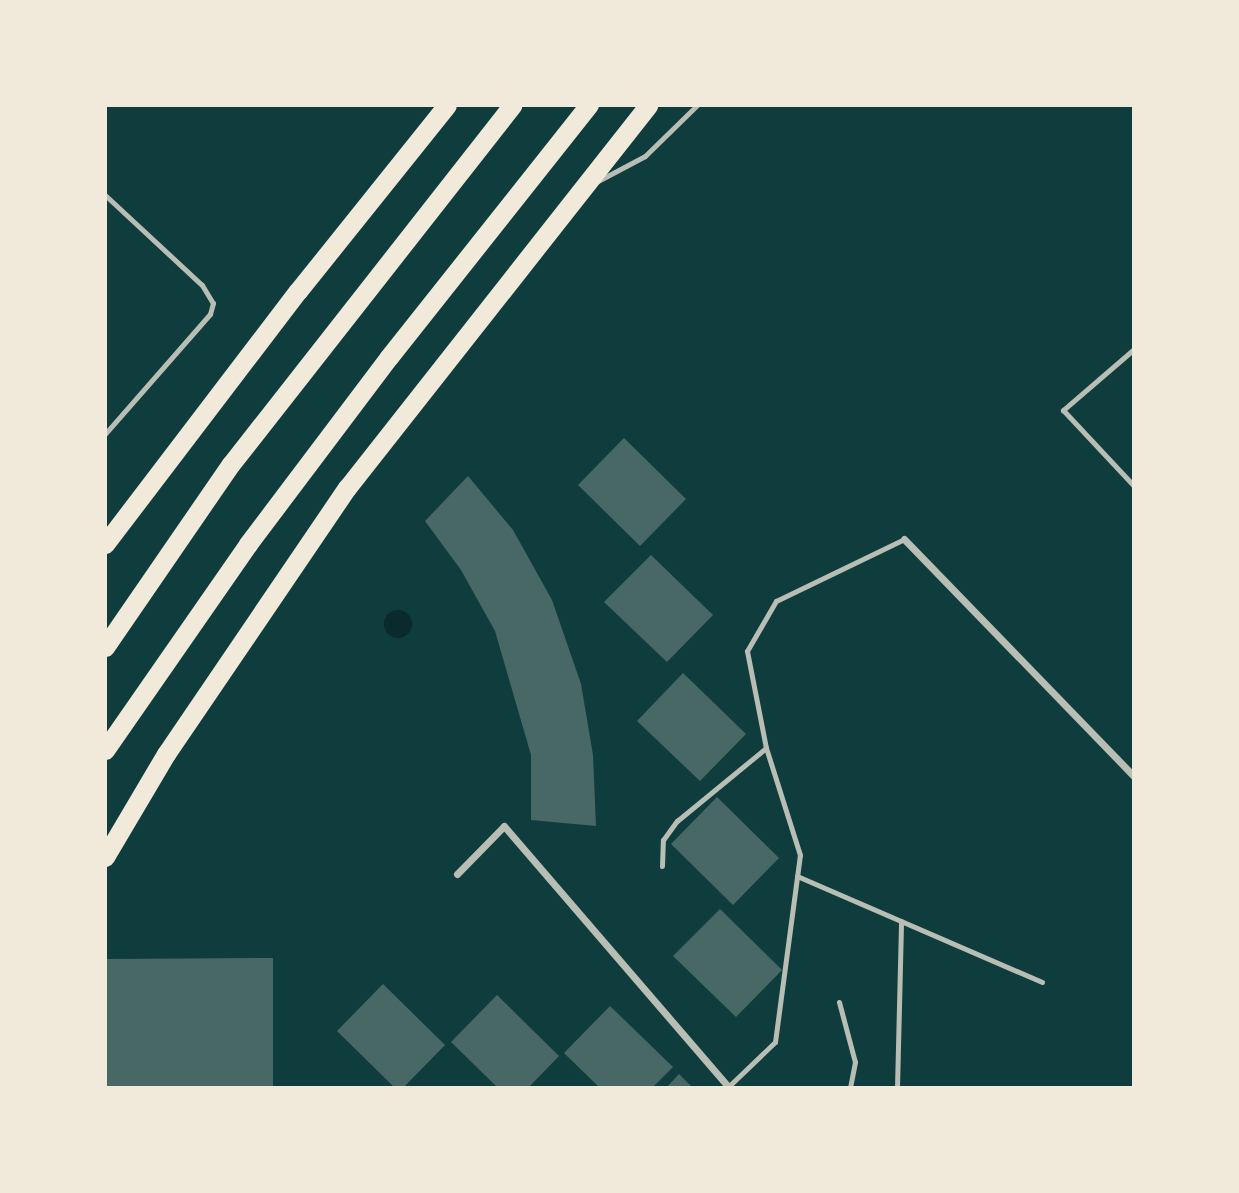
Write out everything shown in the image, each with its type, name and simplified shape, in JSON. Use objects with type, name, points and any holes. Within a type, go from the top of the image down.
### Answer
[{"type":"highway","points":[[105,544],[447,105]]},
{"type":"highway","points":[[105,647],[230,464],[512,105]]},
{"type":"highway","points":[[105,750],[248,544],[589,105]]},
{"type":"highway","points":[[105,857],[166,754],[346,488],[648,105]]},
{"type":"street","points":[[904,539],[1134,776]]},
{"type":"street","points":[[457,874],[504,826],[729,1087]]},
{"type":"lane","points":[[583,187],[645,156],[697,105]]},
{"type":"lane","points":[[105,195],[202,285],[213,303],[210,314],[105,434]]},
{"type":"lane","points":[[1134,349],[1063,410],[1134,486]]},
{"type":"lane","points":[[729,1087],[775,1042],[800,855],[766,748],[747,651],[776,601],[904,539]]},
{"type":"lane","points":[[662,866],[663,840],[677,821],[766,748]]},
{"type":"lane","points":[[797,876],[1042,982]]},
{"type":"lane","points":[[897,1088],[901,921]]},
{"type":"lane","points":[[839,1002],[855,1062],[850,1088]]},
{"type":"water","points":[[398,610],[408,614],[412,624],[408,634],[398,638],[388,634],[384,624],[388,614]]},
{"type":"building","points":[[624,438],[686,499],[640,546],[578,485]]},
{"type":"building","points":[[468,476],[513,530],[552,600],[581,684],[593,755],[596,826],[531,820],[531,755],[495,631],[461,570],[425,521]]},
{"type":"building","points":[[651,555],[713,615],[667,662],[604,602]]},
{"type":"building","points":[[683,673],[746,734],[700,781],[637,721]]},
{"type":"building","points":[[717,797],[779,858],[733,905],[671,844]]},
{"type":"building","points":[[720,909],[782,970],[736,1017],[673,956]]},
{"type":"building","points":[[273,958],[273,1088],[105,1088],[105,959]]},
{"type":"building","points":[[383,984],[445,1045],[403,1088],[395,1088],[337,1031]]},
{"type":"building","points":[[497,995],[559,1056],[528,1088],[498,1088],[451,1042]]},
{"type":"building","points":[[610,1006],[673,1067],[652,1088],[600,1088],[564,1053]]},
{"type":"building","points":[[679,1074],[693,1088],[666,1088]]}]
